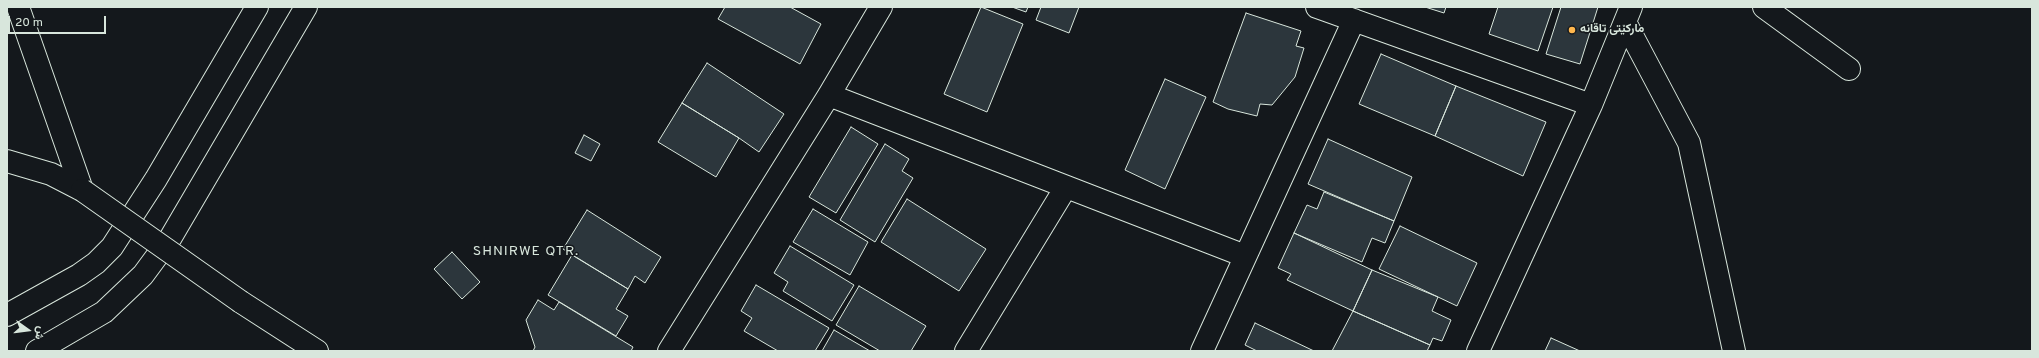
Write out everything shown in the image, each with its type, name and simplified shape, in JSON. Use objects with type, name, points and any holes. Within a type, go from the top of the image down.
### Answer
[{"type":"street","points":[[18,7],[82,190]]},
{"type":"street","points":[[7,315],[79,275],[96,263],[112,247],[167,161],[257,7]]},
{"type":"street","points":[[37,351],[104,312],[143,275],[171,237],[306,7]]},
{"type":"street","points":[[669,351],[829,95],[881,7]]},
{"type":"street","points":[[1317,7],[1591,106]]},
{"type":"street","points":[[1764,7],[1849,69]]},
{"type":"street","points":[[1478,351],[1591,106],[1628,14]]},
{"type":"street","points":[[1628,14],[1689,143],[1734,351]]},
{"type":"street","points":[[1202,351],[1354,20]]},
{"type":"street","points":[[829,95],[1245,256]]},
{"type":"street","points":[[7,162],[51,174],[82,190],[241,302],[317,351]]},
{"type":"street","points":[[966,351],[1066,187]]},
{"type":"building","points":[[725,7],[790,7],[821,24],[800,64],[718,19]]},
{"type":"building","points":[[981,7],[1023,24],[987,112],[944,94]]},
{"type":"building","points":[[1012,7],[1028,7],[1026,12]]},
{"type":"building","points":[[1041,7],[1079,7],[1069,33],[1036,20]]},
{"type":"building","points":[[1425,7],[1446,7],[1444,13]]},
{"type":"building","points":[[1498,7],[1553,7],[1538,51],[1489,34]]},
{"type":"building","name":"مارکێتی تاقانە","points":[[1561,7],[1598,7],[1580,64],[1546,54]]},
{"type":"building","points":[[1246,13],[1301,31],[1296,46],[1304,48],[1295,77],[1272,105],[1260,104],[1257,116],[1228,109],[1213,102]]},
{"type":"building","points":[[1381,54],[1456,86],[1435,136],[1359,104]]},
{"type":"building","points":[[707,63],[784,114],[759,152],[682,103]]},
{"type":"building","points":[[1165,79],[1206,97],[1165,189],[1125,170]]},
{"type":"building","points":[[1456,86],[1546,122],[1523,176],[1435,136]]},
{"type":"building","points":[[682,103],[739,138],[716,177],[658,142]]},
{"type":"building","points":[[851,127],[878,144],[836,213],[809,197]]},
{"type":"building","points":[[584,135],[600,144],[591,161],[575,153]]},
{"type":"building","points":[[1328,139],[1412,177],[1394,221],[1308,184]]},
{"type":"building","points":[[885,144],[909,159],[902,171],[913,178],[875,242],[840,220]]},
{"type":"building","points":[[1324,192],[1394,221],[1385,243],[1372,238],[1362,262],[1294,233],[1307,205],[1317,209]]},
{"type":"building","points":[[907,199],[986,249],[959,291],[881,242]]},
{"type":"building","points":[[813,209],[868,242],[850,275],[793,242]]},
{"type":"building","points":[[587,210],[661,257],[645,283],[635,276],[628,289],[563,249]]},
{"type":"building","points":[[1400,226],[1477,263],[1457,306],[1379,269]]},
{"type":"building","points":[[1294,233],[1372,270],[1353,311],[1287,280],[1291,274],[1278,268]]},
{"type":"building","points":[[790,246],[854,285],[832,321],[783,291],[788,282],[774,273]]},
{"type":"building","points":[[452,252],[480,282],[462,299],[434,269]]},
{"type":"building","points":[[572,255],[628,289],[616,309],[628,316],[616,336],[548,295]]},
{"type":"building","points":[[1372,270],[1438,297],[1432,311],[1451,320],[1442,341],[1433,338],[1430,345],[1353,311]]},
{"type":"building","points":[[756,285],[829,328],[815,351],[778,351],[744,331],[752,318],[741,311]]},
{"type":"building","points":[[859,286],[926,326],[911,351],[880,351],[836,325]]},
{"type":"building","points":[[538,300],[554,310],[559,302],[633,347],[631,351],[533,351],[535,347],[526,320]]},
{"type":"building","points":[[1353,311],[1430,345],[1427,351],[1332,351]]},
{"type":"building","points":[[1255,323],[1314,351],[1257,351],[1245,345]]},
{"type":"building","points":[[834,330],[870,351],[822,351]]},
{"type":"building","points":[[1551,338],[1580,351],[1545,351]]},
{"type":"place","name":"مارکێتی تاقانە","points":[[1572,30]]},
{"type":"district","name":"SHNIRWE QTR.","points":[[526,252]]}]
